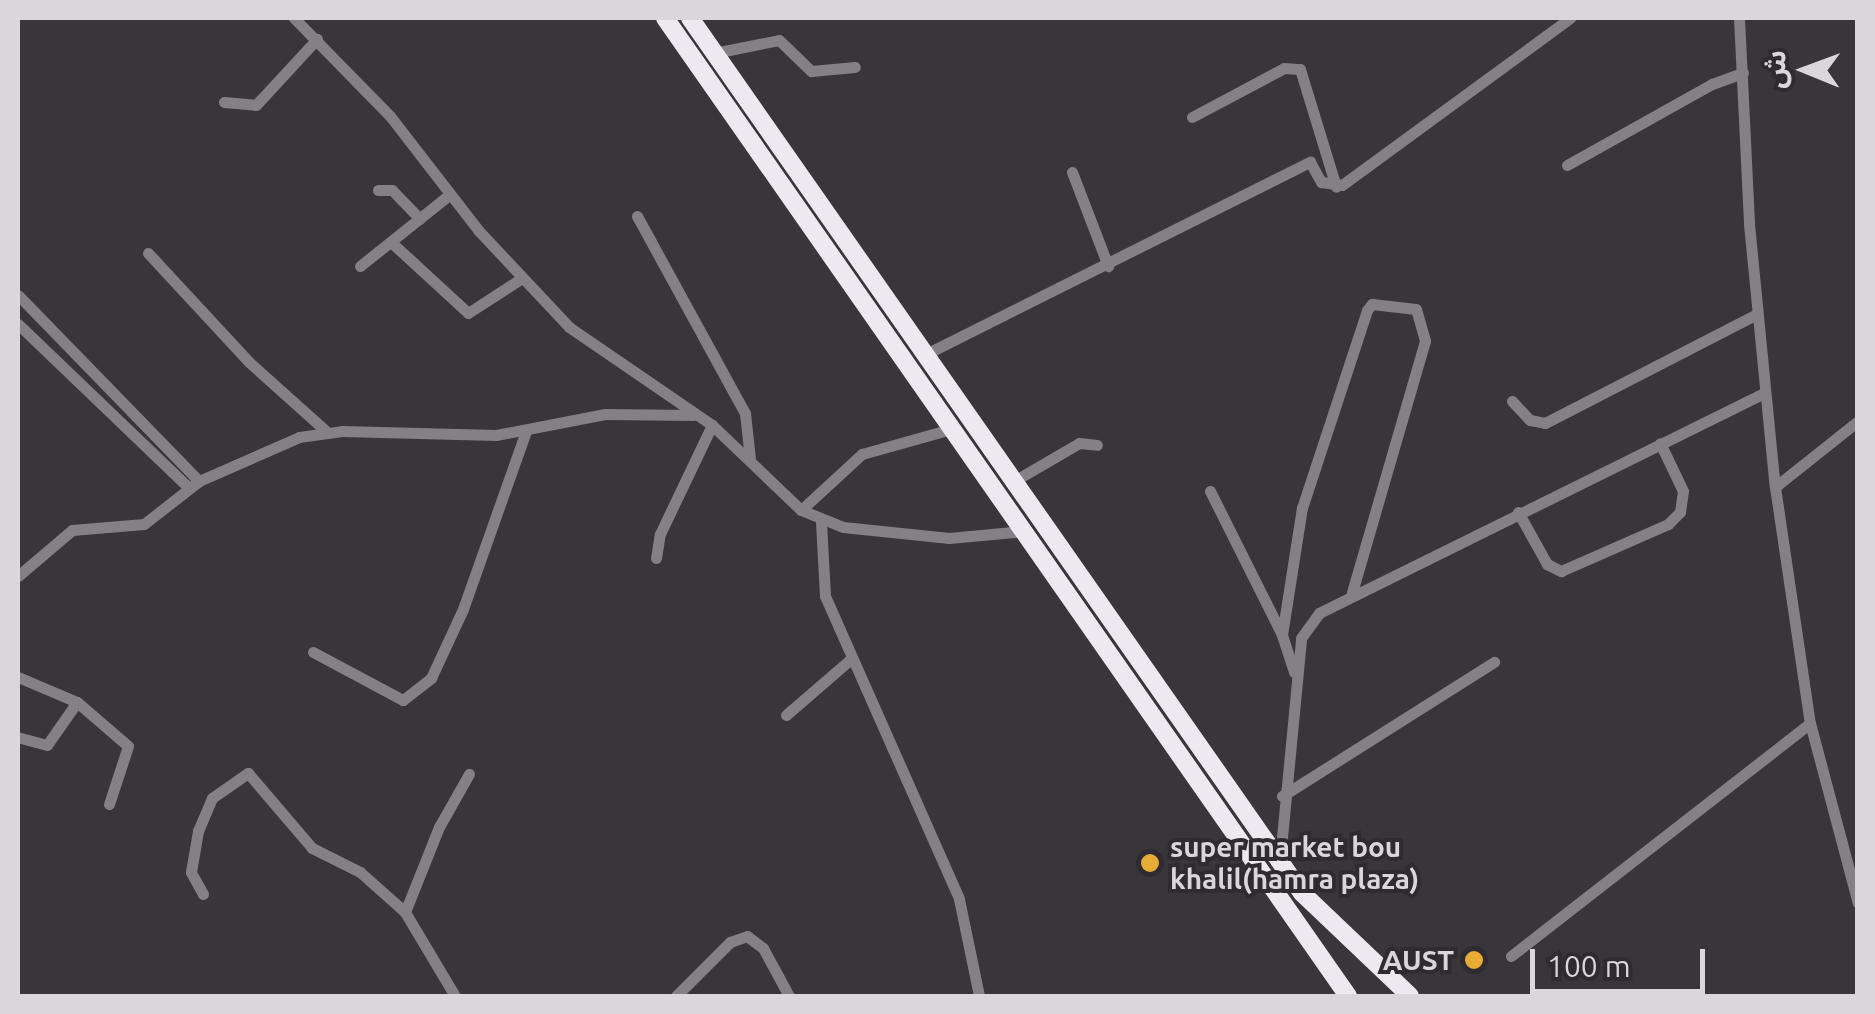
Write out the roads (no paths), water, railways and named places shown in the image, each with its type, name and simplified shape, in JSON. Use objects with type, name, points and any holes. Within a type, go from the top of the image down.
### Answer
[{"type":"highway","points":[[665,18],[1348,996]]},
{"type":"highway","points":[[690,18],[1302,893],[1410,996]]},
{"type":"street","points":[[294,18],[390,116],[449,194],[569,327],[712,425],[801,510],[821,522],[950,538],[1024,531]]},
{"type":"street","points":[[1336,187],[1570,18]]},
{"type":"street","points":[[1739,18],[1756,314],[1775,486],[1810,723],[1858,903]]},
{"type":"street","points":[[224,102],[256,106],[317,39]]},
{"type":"street","points":[[714,52],[779,40],[811,71],[855,67]]},
{"type":"street","points":[[1192,117],[1284,68],[1300,70],[1336,187]]},
{"type":"street","points":[[1567,165],[1712,84],[1743,74]]},
{"type":"street","points":[[924,355],[1310,162],[1321,182],[1336,187]]},
{"type":"street","points":[[1072,172],[1108,266]]},
{"type":"street","points":[[378,190],[392,190],[420,219]]},
{"type":"street","points":[[360,266],[449,194]]},
{"type":"street","points":[[638,216],[745,413],[750,459]]},
{"type":"street","points":[[392,243],[468,312],[522,278]]},
{"type":"street","points":[[148,253],[249,362],[327,432]]},
{"type":"street","points":[[18,295],[194,484]]},
{"type":"street","points":[[1282,635],[1302,508],[1367,310],[1372,304],[1416,309],[1425,341],[1352,592]]},
{"type":"street","points":[[1512,400],[1530,420],[1545,423],[1756,314]]},
{"type":"street","points":[[18,324],[194,484]]},
{"type":"street","points":[[1280,862],[1282,796],[1295,676],[1301,638],[1311,622],[1352,592],[1765,393]]},
{"type":"street","points":[[18,576],[72,530],[144,524],[194,484],[286,442],[327,432],[526,431],[604,414],[697,415]]},
{"type":"street","points":[[1775,486],[1858,421]]},
{"type":"street","points":[[656,558],[660,534],[712,425]]},
{"type":"street","points":[[801,510],[862,454],[952,429]]},
{"type":"street","points":[[312,652],[404,700],[431,678],[463,610],[526,431]]},
{"type":"street","points":[[1014,481],[1079,443],[1096,445]]},
{"type":"street","points":[[1518,512],[1553,569],[1570,570],[1633,541],[1675,519],[1684,503],[1660,444]]},
{"type":"street","points":[[1210,492],[1282,635],[1295,676]]},
{"type":"street","points":[[821,522],[825,596],[959,899],[977,995]]},
{"type":"street","points":[[786,715],[852,658]]},
{"type":"street","points":[[1282,796],[1494,662]]},
{"type":"street","points":[[18,677],[77,702],[128,746],[109,804]]},
{"type":"street","points":[[18,737],[47,745],[77,702]]},
{"type":"street","points":[[1511,956],[1810,723]]},
{"type":"street","points":[[204,894],[191,872],[198,832],[212,798],[248,774],[312,848],[360,872],[405,912],[455,996]]},
{"type":"street","points":[[405,912],[432,842],[469,774]]},
{"type":"street","points":[[676,996],[730,942],[747,936],[763,948],[789,996]]},
{"type":"place","name":"super market bou khalil(hamra plaza)","points":[[1150,863]]},
{"type":"place","name":"AUST","points":[[1474,960]]}]
